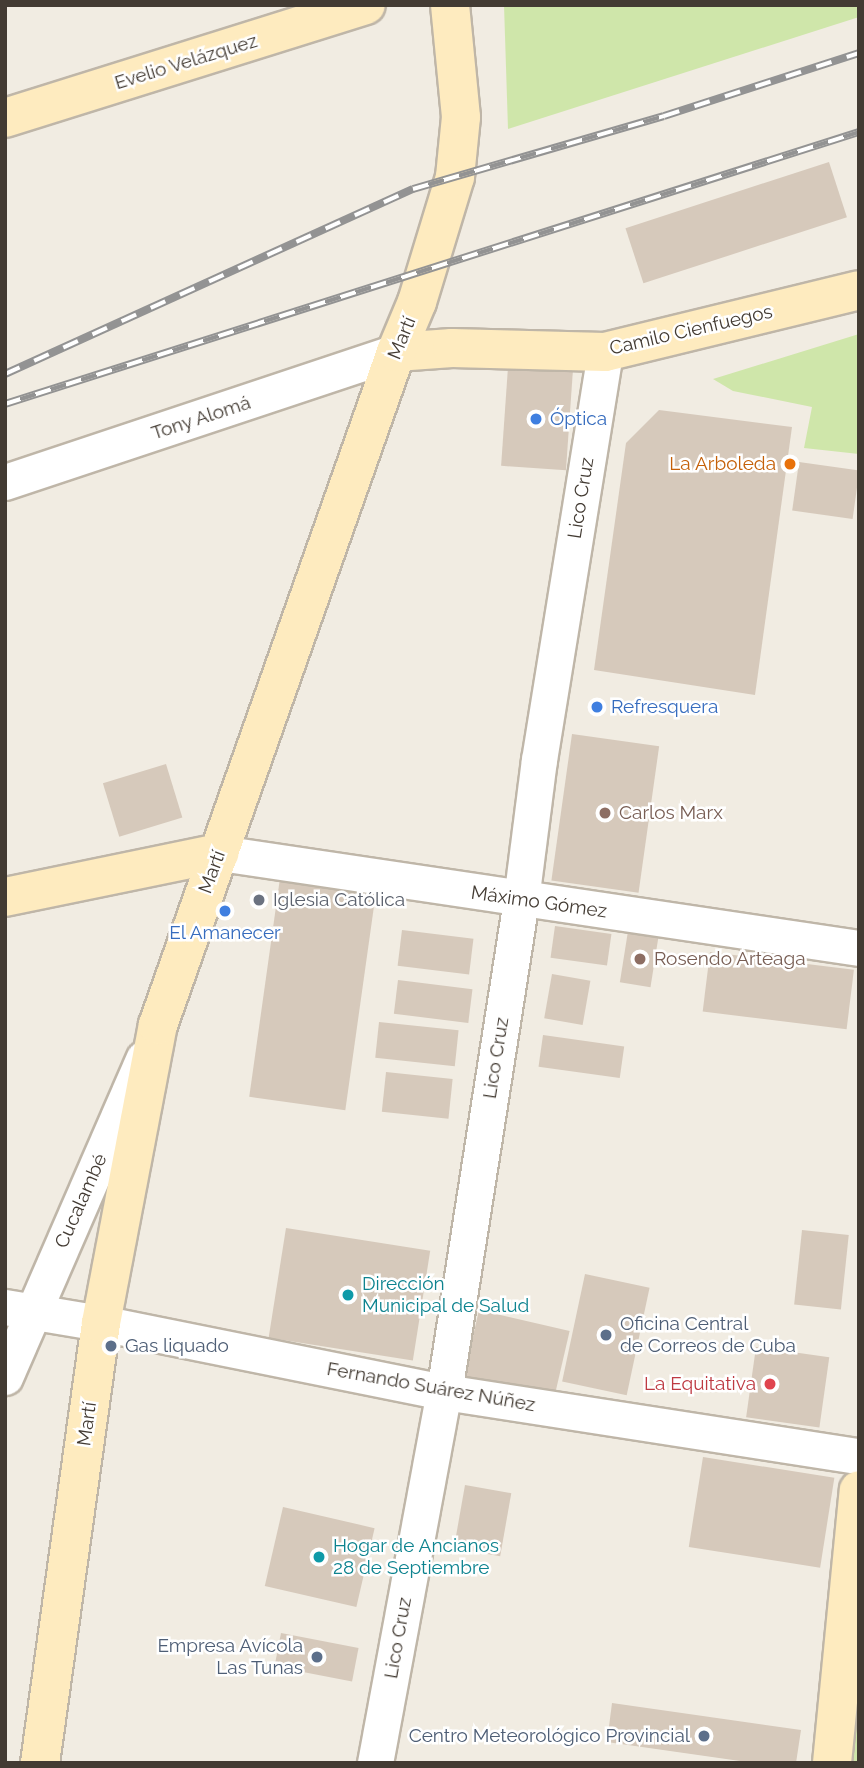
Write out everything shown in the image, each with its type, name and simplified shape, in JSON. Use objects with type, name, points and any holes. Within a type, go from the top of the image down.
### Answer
[{"type":"main road","name":"Evelio Velázquez","points":[[5,118],[366,5]]},
{"type":"main road","name":"Martí","points":[[40,1763],[101,1323],[158,1025],[396,352],[417,302],[455,177],[461,117],[450,5]]},
{"type":"main road","name":"Camilo Cienfuegos","points":[[396,352],[452,348],[605,352],[859,290]]},
{"type":"main road","points":[[5,897],[219,852]]},
{"type":"main road","points":[[832,1763],[859,1490]]},
{"type":"street","name":"Tony Alomá","points":[[5,482],[396,352]]},
{"type":"street","name":"Lico Cruz","points":[[375,1763],[444,1392],[522,900],[539,760],[605,352]]},
{"type":"street","name":"Máximo Gómez","points":[[219,852],[522,900],[859,948]]},
{"type":"street","name":"Cucalambé","points":[[5,1377],[19,1309],[158,1025]]},
{"type":"street","name":"Fernando Suárez Núñez","points":[[19,1309],[444,1392],[859,1456]]},
{"type":"green space","points":[[504,5],[859,5],[859,17],[508,129]]},
{"type":"green space","points":[[859,334],[859,454],[804,448],[812,407],[733,391],[713,379]]},
{"type":"green space","points":[[859,1667],[859,1763],[849,1763]]},
{"type":"building","points":[[829,162],[847,217],[643,283],[625,228]]},
{"type":"building","name":"Óptica","points":[[508,367],[573,372],[566,470],[501,466]]},
{"type":"building","points":[[659,410],[792,427],[755,695],[594,670],[626,443]]},
{"type":"building","points":[[799,462],[859,470],[853,519],[792,511]]},
{"type":"building","name":"Carlos Marx","points":[[572,734],[659,746],[639,893],[551,881]]},
{"type":"building","points":[[166,764],[182,818],[119,837],[103,783]]},
{"type":"building","points":[[280,878],[376,891],[345,1110],[249,1097]]},
{"type":"building","points":[[555,926],[611,934],[607,966],[551,958]]},
{"type":"building","points":[[402,930],[473,939],[469,975],[398,966]]},
{"type":"building","name":"Rosendo Arteaga","points":[[628,931],[659,936],[650,987],[620,982]]},
{"type":"building","points":[[710,952],[854,970],[847,1029],[703,1012]]},
{"type":"building","points":[[552,974],[590,981],[583,1025],[544,1018]]},
{"type":"building","points":[[398,980],[472,989],[468,1023],[394,1014]]},
{"type":"building","points":[[379,1022],[459,1030],[455,1066],[375,1058]]},
{"type":"building","points":[[543,1035],[624,1046],[620,1078],[539,1067]]},
{"type":"building","points":[[386,1072],[453,1079],[448,1119],[382,1112]]},
{"type":"building","name":"Dirección Municipal de Salud","points":[[286,1228],[430,1251],[413,1360],[269,1338]]},
{"type":"building","points":[[802,1230],[849,1235],[841,1310],[794,1305]]},
{"type":"building","name":"Oficina Central de Correos de Cuba","points":[[585,1274],[650,1288],[627,1395],[562,1382]]},
{"type":"building","points":[[479,1310],[570,1331],[554,1398],[463,1377]]},
{"type":"building","name":"La Equitativa","points":[[756,1347],[829,1357],[819,1428],[746,1417]]},
{"type":"building","points":[[703,1457],[834,1478],[820,1568],[689,1547]]},
{"type":"building","points":[[465,1485],[511,1493],[500,1556],[454,1548]]},
{"type":"building","name":"Hogar de Ancianos 28 de Septiembre","points":[[283,1507],[375,1528],[356,1607],[265,1586]]},
{"type":"building","name":"Empresa Avícola Las Tunas","points":[[281,1633],[359,1648],[352,1681],[275,1666]]},
{"type":"building","name":"Centro Meteorológico Provincial","points":[[612,1703],[801,1730],[796,1763],[754,1763],[607,1742]]},
{"type":"railway","points":[[5,374],[413,189],[664,116],[859,53]]},
{"type":"railway","points":[[5,404],[859,132]]},
{"type":"place","name":"Óptica","points":[[536,419]]},
{"type":"place","name":"La Arboleda","points":[[790,464]]},
{"type":"place","name":"Refresquera","points":[[597,707]]},
{"type":"place","name":"Carlos Marx","points":[[605,813]]},
{"type":"place","name":"Iglesia Católica","points":[[259,900]]},
{"type":"place","name":"El Amanecer","points":[[225,911]]},
{"type":"place","name":"Rosendo Arteaga","points":[[640,959]]},
{"type":"place","name":"Dirección Municipal de Salud","points":[[348,1295]]},
{"type":"place","name":"Oficina Central de Correos de Cuba","points":[[606,1335]]},
{"type":"place","name":"Gas liquado","points":[[111,1346]]},
{"type":"place","name":"La Equitativa","points":[[770,1384]]},
{"type":"place","name":"Hogar de Ancianos 28 de Septiembre","points":[[319,1557]]},
{"type":"place","name":"Empresa Avícola Las Tunas","points":[[317,1657]]},
{"type":"place","name":"Centro Meteorológico Provincial","points":[[704,1736]]}]
